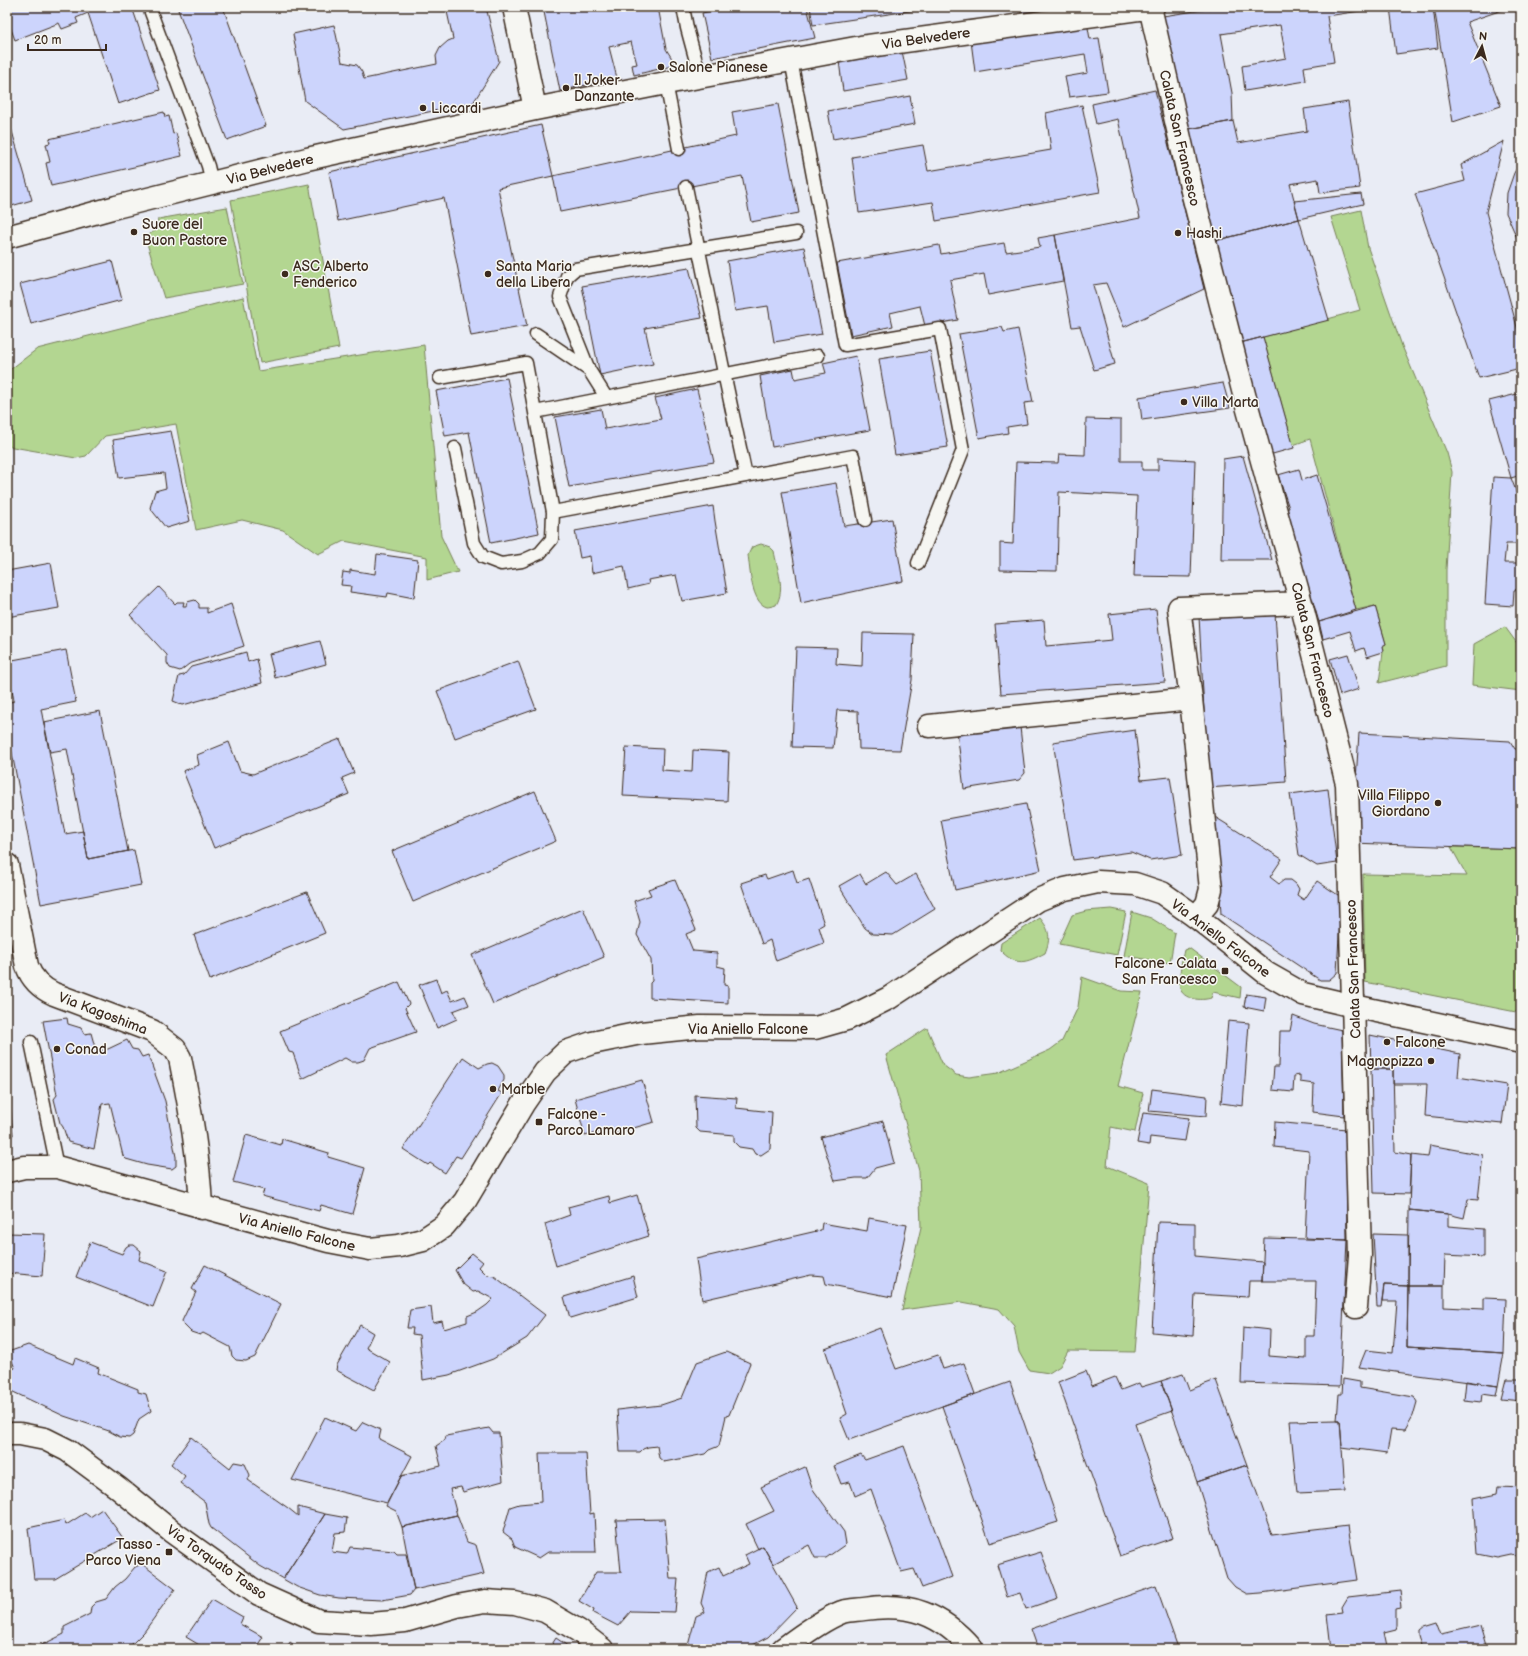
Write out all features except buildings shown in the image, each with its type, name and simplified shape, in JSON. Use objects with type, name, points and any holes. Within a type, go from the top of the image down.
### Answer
[{"type":"street","points":[[514,7],[535,109]]},
{"type":"street","name":"Via Belvedere","points":[[7,236],[307,159],[535,109],[700,76],[868,46],[1152,7]]},
{"type":"street","name":"Calata San Francesco","points":[[1152,7],[1194,199],[1347,784],[1360,1255],[1356,1307]]},
{"type":"street","points":[[1196,917],[1207,904],[1211,889],[1191,699],[1179,608],[1301,604]]},
{"type":"street","points":[[929,726],[1191,699]]},
{"type":"street","name":"Via Kagoshima","points":[[7,865],[27,966],[30,975],[36,982],[44,989],[54,994],[152,1031],[175,1049],[180,1058],[192,1122],[200,1174],[202,1208]]},
{"type":"street","name":"Via Aniello Falcone","points":[[7,1171],[24,1167],[57,1167],[328,1242],[370,1249],[400,1246],[423,1240],[444,1226],[466,1201],[523,1104],[545,1072],[566,1052],[592,1043],[641,1033],[700,1027],[816,1028],[847,1019],[889,998],[1038,900],[1065,889],[1098,882],[1136,884],[1162,893],[1196,917],[1266,973],[1303,994],[1521,1042]]},
{"type":"street","name":"Via Torquato Tasso","points":[[7,1434],[20,1434],[45,1439],[67,1450],[118,1487],[171,1531],[259,1594],[318,1621],[371,1624],[406,1621],[457,1606],[485,1601],[515,1602],[545,1611],[579,1630],[602,1649]]},
{"type":"street","points":[[783,1649],[805,1633],[843,1612],[875,1607],[896,1607],[915,1610],[936,1618],[960,1635],[972,1649]]},
{"type":"lane","points":[[149,7],[208,166],[212,183]]},
{"type":"lane","points":[[684,7],[687,28],[700,76]]},
{"type":"lane","points":[[791,60],[845,345],[940,330],[963,450],[918,563]]},
{"type":"lane","points":[[666,83],[679,149]]},
{"type":"lane","points":[[686,187],[746,476]]},
{"type":"lane","points":[[606,397],[589,370],[560,297],[567,276],[575,269],[796,233]]},
{"type":"lane","points":[[536,334],[589,370]]},
{"type":"lane","points":[[535,412],[818,356]]},
{"type":"lane","points":[[440,378],[526,363],[553,512],[552,539],[540,553],[522,561],[501,564],[483,557],[474,543],[455,448]]},
{"type":"lane","points":[[553,512],[853,456],[865,520]]},
{"type":"lane","points":[[31,1042],[57,1167]]},
{"type":"green space","name":"ASC Alberto Fenderico","points":[[309,184],[339,348],[260,363],[231,200]]},
{"type":"green space","points":[[227,207],[243,284],[164,298],[145,237],[156,230],[158,219]]},
{"type":"green space","points":[[1361,210],[1368,248],[1402,346],[1447,453],[1452,472],[1446,570],[1446,666],[1379,683],[1383,652],[1382,646],[1386,644],[1375,606],[1356,610],[1310,439],[1293,445],[1263,337],[1360,310],[1331,217]]},
{"type":"green space","points":[[243,297],[258,371],[424,345],[441,536],[458,572],[427,580],[427,557],[344,541],[318,554],[283,530],[242,520],[196,530],[176,424],[105,436],[86,456],[76,458],[7,446],[7,372],[37,349]]},
{"type":"green space","points":[[761,544],[770,547],[774,551],[781,586],[779,599],[776,605],[768,607],[762,604],[754,592],[748,555],[752,547]]},
{"type":"green space","points":[[1505,627],[1516,642],[1521,641],[1521,691],[1472,685],[1474,644]]},
{"type":"green space","points":[[1451,847],[1521,849],[1521,1013],[1365,982],[1363,874],[1467,876]]},
{"type":"green space","points":[[1111,909],[1126,912],[1117,955],[1059,944],[1072,915],[1086,911]]},
{"type":"green space","points":[[1132,912],[1151,918],[1175,933],[1170,963],[1124,956]]},
{"type":"green space","points":[[1040,918],[1048,930],[1049,938],[1045,953],[1021,962],[1011,959],[1000,950],[1001,943]]},
{"type":"green space","points":[[1189,948],[1241,987],[1240,998],[1213,992],[1211,998],[1207,999],[1193,999],[1185,995],[1180,988],[1180,975],[1184,950]]},
{"type":"green space","points":[[1082,977],[1121,991],[1142,992],[1118,1086],[1143,1093],[1135,1132],[1111,1127],[1107,1166],[1149,1183],[1135,1352],[1068,1351],[1060,1366],[1049,1373],[1029,1370],[1019,1352],[1014,1326],[999,1309],[962,1302],[902,1310],[921,1227],[919,1171],[886,1055],[927,1028],[943,1065],[956,1075],[969,1077],[998,1073],[1050,1050],[1062,1041],[1078,1007]]},
{"type":"place","name":"Salone Pianese","points":[[661,67]]},
{"type":"place","name":"Il Joker Danzante","points":[[566,88]]},
{"type":"place","name":"Liccardi","points":[[423,108]]},
{"type":"place","name":"Suore del Buon Pastore","points":[[134,232]]},
{"type":"place","name":"Hashi","points":[[1178,233]]},
{"type":"place","name":"ASC Alberto Fenderico","points":[[285,274]]},
{"type":"place","name":"Santa Maria della Libera","points":[[488,274]]},
{"type":"place","name":"Villa Marta","points":[[1184,402]]},
{"type":"place","name":"Villa Filippo Giordano","points":[[1438,803]]},
{"type":"place","name":"Falcone - Calata San Francesco","points":[[1225,971]]},
{"type":"place","name":"Falcone","points":[[1387,1042]]},
{"type":"place","name":"Conad","points":[[57,1049]]},
{"type":"place","name":"Magnopizza","points":[[1431,1061]]},
{"type":"place","name":"Marble","points":[[493,1089]]},
{"type":"place","name":"Falcone - Parco Lamaro","points":[[539,1122]]},
{"type":"place","name":"Tasso - Parco Viena","points":[[169,1552]]}]
